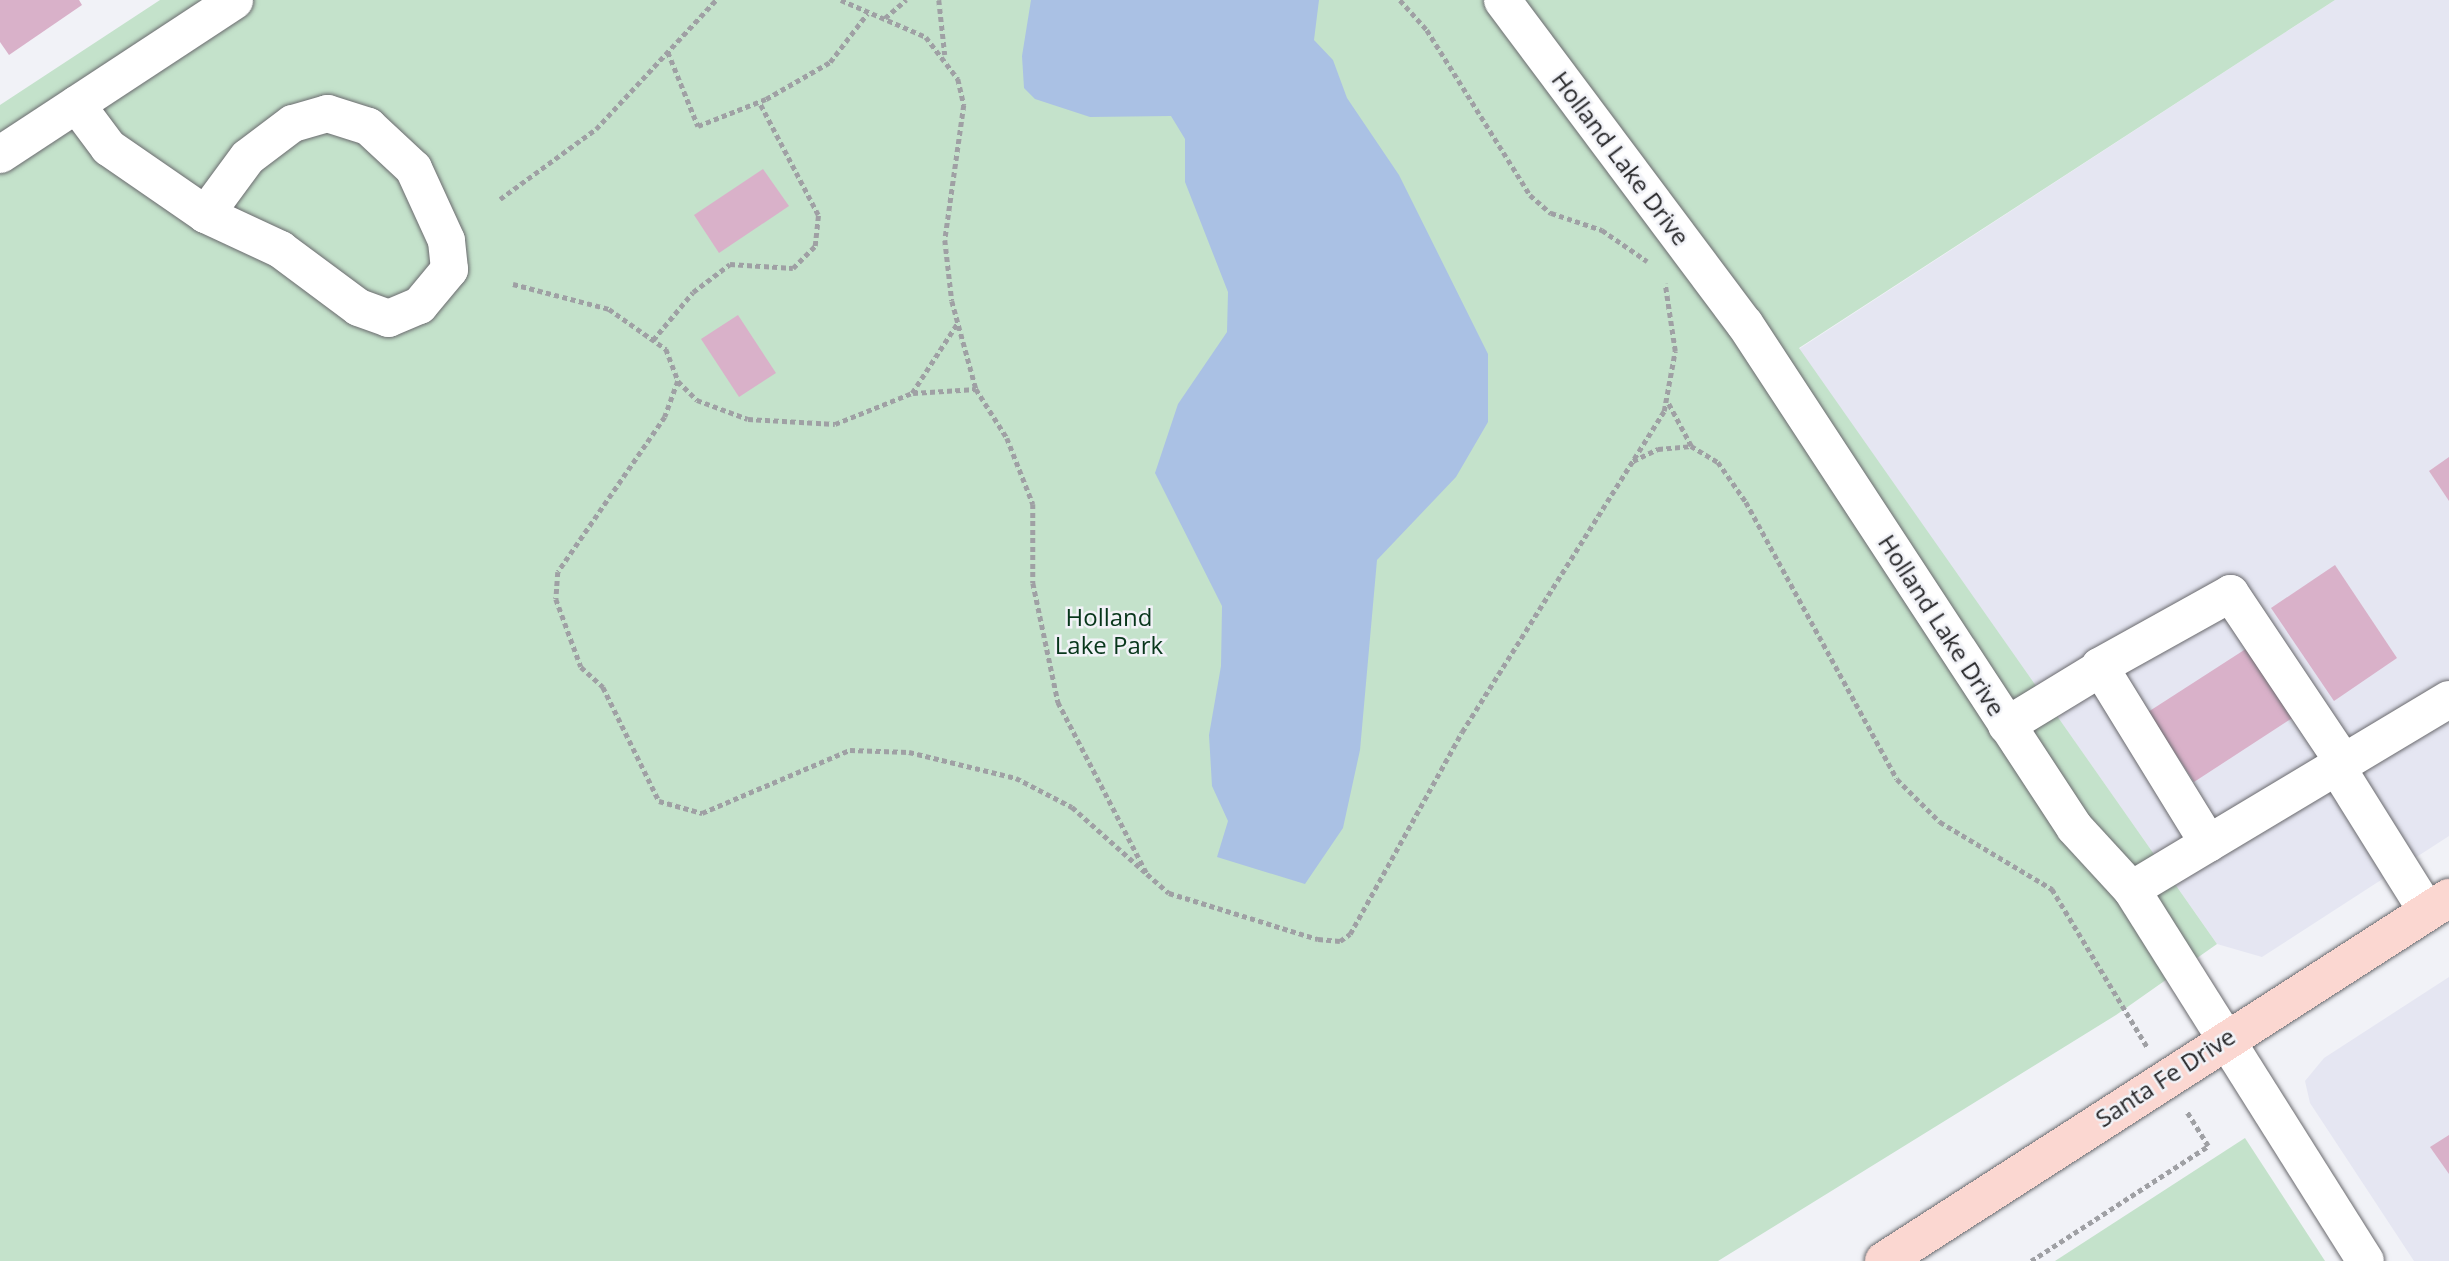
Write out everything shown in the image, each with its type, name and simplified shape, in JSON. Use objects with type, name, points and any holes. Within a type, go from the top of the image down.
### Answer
[{"type":"main road","name":"Santa Fe Drive","points":[[1884,1261],[2165,1076],[2438,904]]},
{"type":"street","points":[[0,154],[234,0]]},
{"type":"street","name":"Holland Lake Drive","points":[[1502,0],[1744,323],[2074,827],[2131,889],[2221,1041],[2365,1261]]},
{"type":"street","points":[[76,104],[108,147],[205,214],[280,249],[358,307],[388,318],[419,305],[449,269],[446,240],[413,168],[368,126],[327,113],[292,123],[247,157],[205,214]]},
{"type":"street","points":[[2006,725],[2230,593],[2340,764],[2438,904]]},
{"type":"street","points":[[2098,669],[2208,843]]},
{"type":"street","points":[[2131,889],[2449,699]]},
{"type":"path","points":[[500,199],[596,129],[716,0]]},
{"type":"path","points":[[841,0],[866,14],[926,37],[945,55]]},
{"type":"path","points":[[884,19],[906,0]]},
{"type":"path","points":[[939,0],[945,55],[964,105],[945,240],[958,323],[976,389],[1007,438],[1033,504],[1032,583],[1058,702],[1147,874]]},
{"type":"path","points":[[1400,0],[1427,30],[1530,195],[1551,213],[1602,230],[1652,268]]},
{"type":"path","points":[[668,52],[698,126],[759,102],[830,62],[866,14]]},
{"type":"path","points":[[653,340],[693,292],[730,264],[793,268],[815,246],[818,215],[759,102]]},
{"type":"path","points":[[678,381],[665,417],[558,572],[556,599],[581,667],[603,687],[659,801],[702,813],[850,750],[909,751],[1038,790],[1072,807],[1169,893],[1318,939],[1340,941],[1350,934],[1462,732],[1632,461],[1666,398],[1675,351],[1666,286],[1659,277]]},
{"type":"path","points":[[513,284],[609,309],[666,349],[678,381],[721,413],[760,420],[835,424],[912,393],[976,389]]},
{"type":"path","points":[[912,393],[958,323]]},
{"type":"path","points":[[1666,398],[1671,417],[1691,446],[1718,462],[1746,502],[1897,779],[1940,822],[2052,889],[2208,1146],[2031,1261]]},
{"type":"path","points":[[1632,461],[1658,449],[1691,446]]},
{"type":"shaded area","points":[[2335,0],[2449,0],[2449,836],[2262,957],[2217,944],[1799,349]]},
{"type":"shaded area","points":[[2449,977],[2449,1261],[2414,1261],[2310,1103],[2305,1081],[2324,1058]]},
{"type":"green space","name":"Holland Lake Park","points":[[160,0],[2335,0],[1799,348],[2217,944],[2116,1015],[1718,1261],[0,1261],[0,105]]},
{"type":"green space","points":[[2245,1138],[2325,1261],[2055,1261]]},
{"type":"water","points":[[1031,0],[1319,0],[1314,40],[1333,60],[1347,98],[1399,175],[1488,354],[1488,422],[1456,477],[1377,560],[1360,750],[1343,828],[1305,884],[1217,857],[1228,821],[1212,786],[1209,735],[1221,666],[1222,606],[1155,473],[1178,404],[1227,332],[1228,292],[1185,182],[1185,139],[1171,116],[1090,117],[1035,99],[1024,88],[1022,56]]},
{"type":"building","points":[[0,0],[79,0],[82,5],[9,55],[0,42]]},
{"type":"building","points":[[763,169],[789,206],[719,253],[694,215]]},
{"type":"building","points":[[738,315],[776,373],[739,397],[701,339]]},
{"type":"building","points":[[2449,457],[2449,501],[2429,471]]},
{"type":"building","points":[[2335,565],[2397,658],[2334,701],[2271,608]]},
{"type":"building","points":[[2255,643],[2300,713],[2194,782],[2148,712]]},
{"type":"building","points":[[2449,1135],[2449,1174],[2430,1147]]}]
